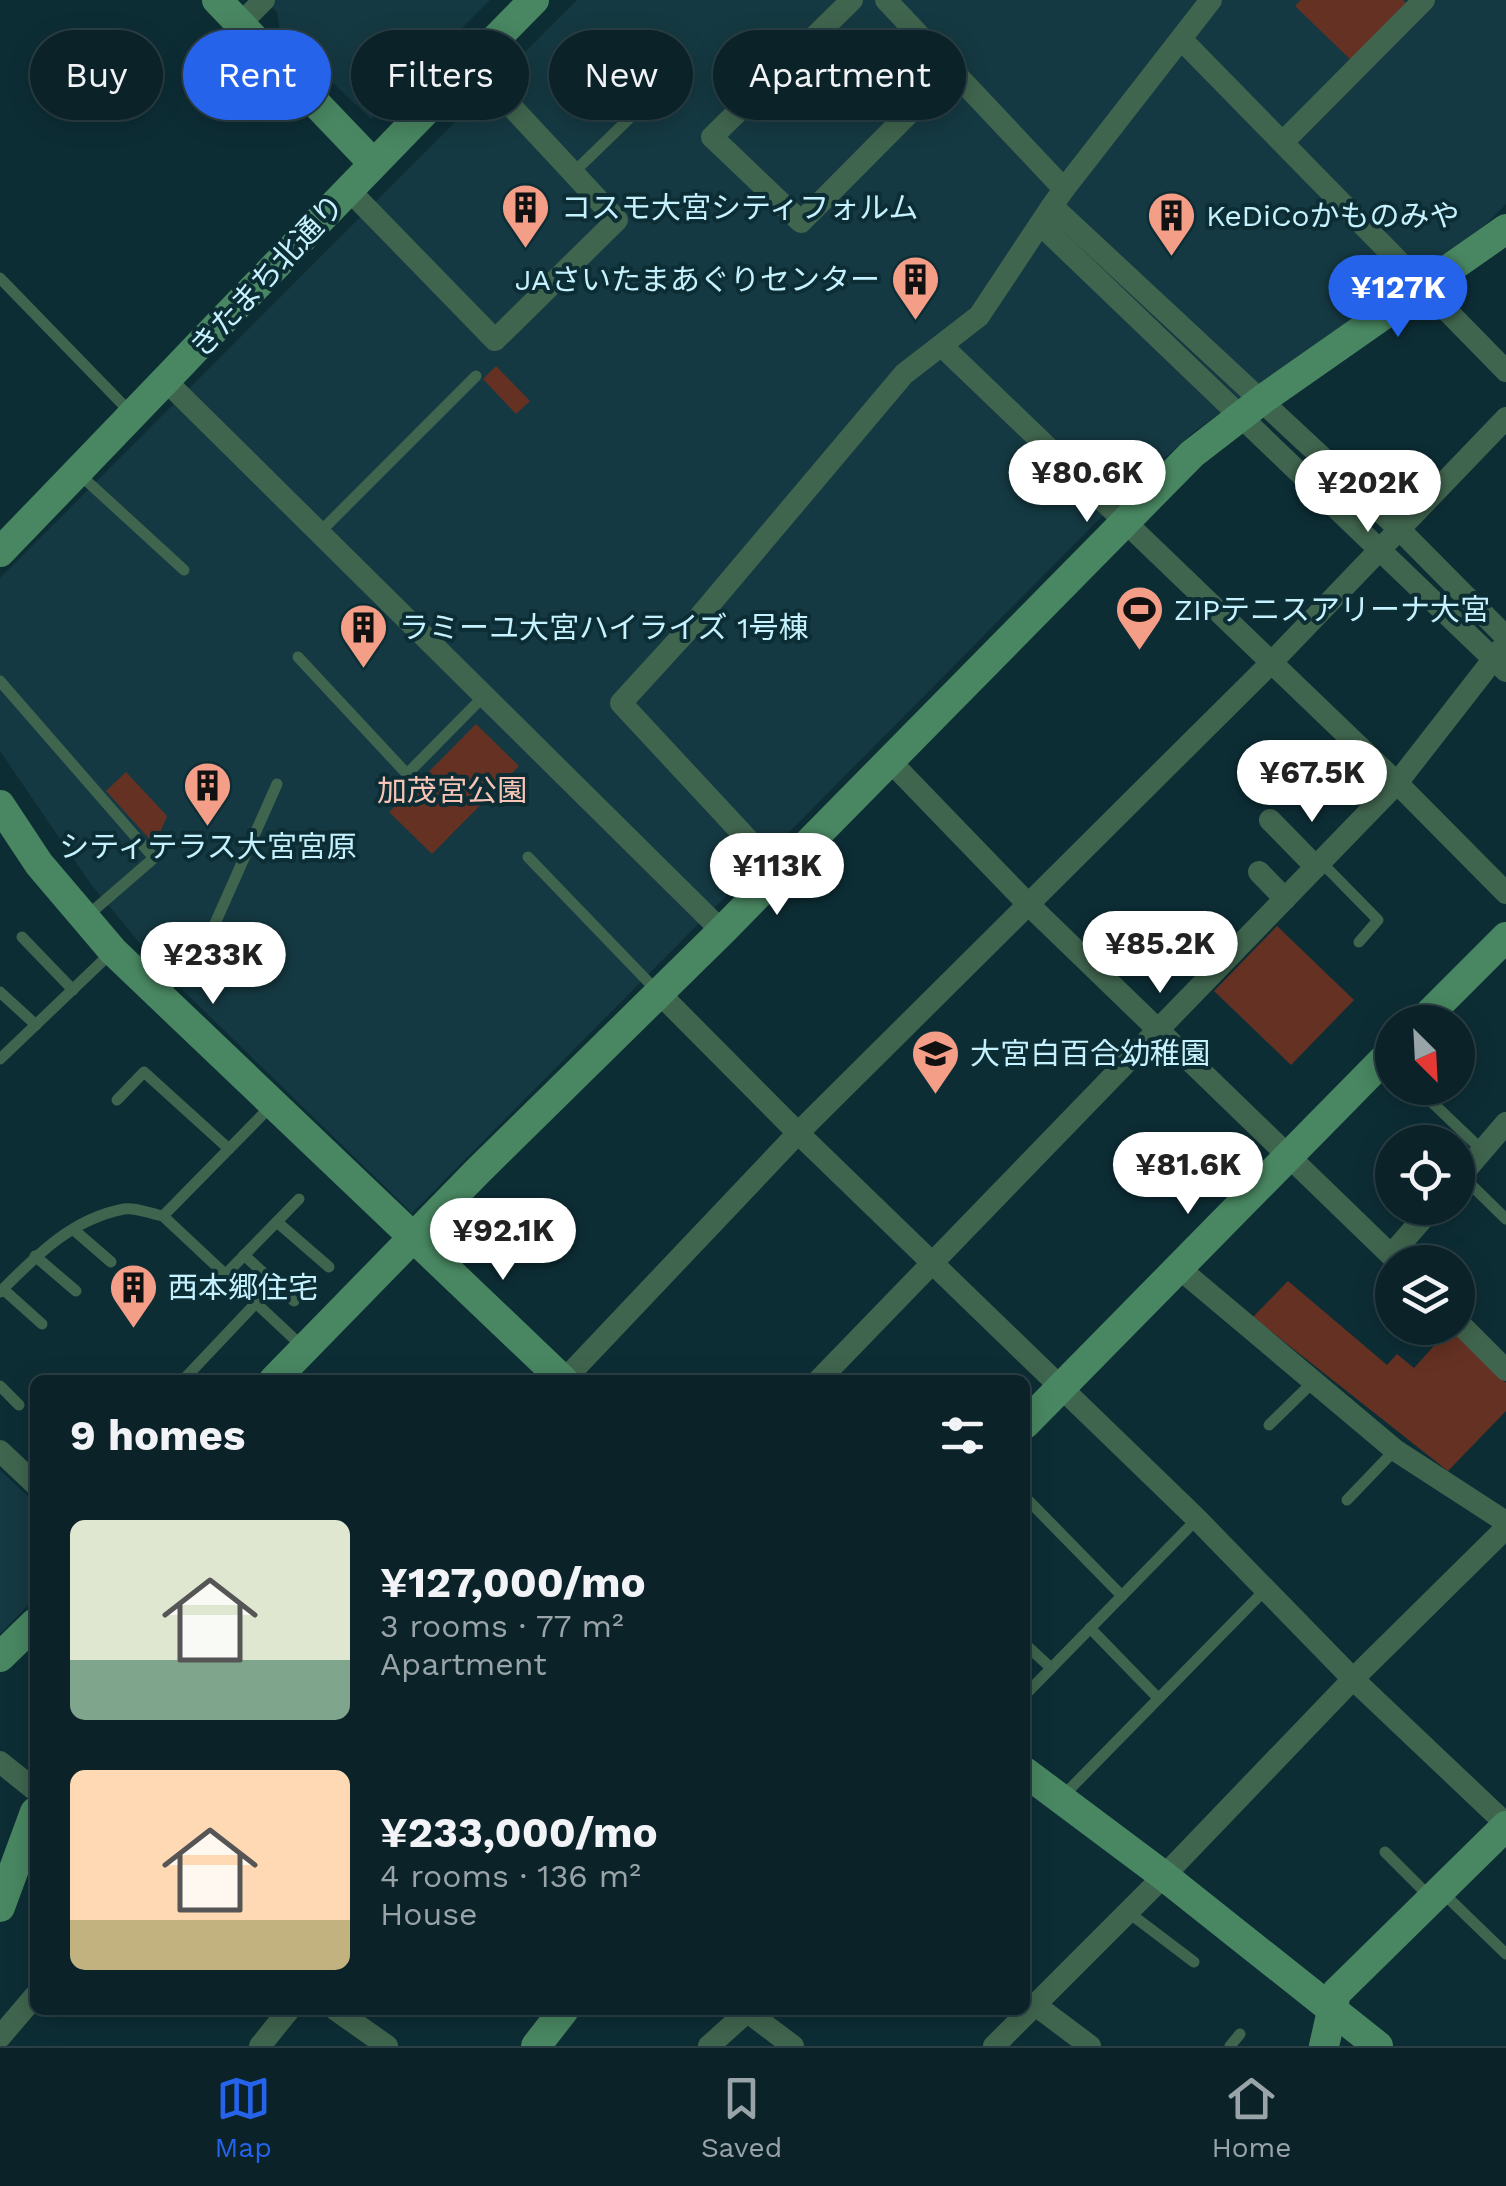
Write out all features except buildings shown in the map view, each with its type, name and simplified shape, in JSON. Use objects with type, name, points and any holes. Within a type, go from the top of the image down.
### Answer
[{"type":"street","points":[[217,0],[372,163]]},
{"type":"street","points":[[241,23],[264,0]]},
{"type":"street","name":"きたまち北通り","points":[[504,30],[534,0]]},
{"type":"street","points":[[821,30],[852,0]]},
{"type":"street","points":[[886,0],[914,30]]},
{"type":"street","points":[[779,873],[621,703],[695,622],[904,374],[979,316],[1052,206],[1210,0]]},
{"type":"street","points":[[1282,142],[1424,0]]},
{"type":"street","points":[[1181,38],[1506,371]]},
{"type":"street","points":[[824,1375],[1397,783],[1501,653],[1250,408],[1052,206],[966,89]]},
{"type":"street","name":"きたまち北通り","points":[[0,552],[168,382],[415,120]]},
{"type":"street","points":[[348,189],[495,340],[617,220],[523,120]]},
{"type":"street","points":[[729,120],[712,137],[801,222],[902,120]]},
{"type":"street","points":[[279,1375],[1192,454],[1250,408],[1506,230]]},
{"type":"street","points":[[943,347],[1397,783],[1506,893]]},
{"type":"street","points":[[168,382],[722,931]]},
{"type":"street","points":[[569,1375],[798,1133],[1270,663],[1506,418]]},
{"type":"street","points":[[889,760],[1027,902],[1380,1245]]},
{"type":"street","points":[[0,805],[40,864],[113,951],[559,1375]]},
{"type":"street","points":[[1270,820],[1318,865]]},
{"type":"street","points":[[1259,872],[1285,899]]},
{"type":"street","points":[[1438,1005],[1506,937]]},
{"type":"street","points":[[659,993],[798,1133],[1198,1519],[1353,1680],[1506,1825],[1336,1994],[1324,2046]]},
{"type":"street","points":[[1030,1419],[1375,1072]]},
{"type":"street","points":[[1475,1158],[1506,1123]]},
{"type":"street","points":[[1030,2008],[1506,1526],[1396,1450],[1180,1269]]},
{"type":"street","points":[[1475,1339],[1506,1370]]},
{"type":"street","points":[[0,1451],[30,1479]]},
{"type":"street","points":[[0,1657],[30,1627]]},
{"type":"street","points":[[0,1762],[30,1786]]},
{"type":"street","points":[[1030,1776],[1378,2046]]},
{"type":"street","points":[[0,1907],[30,1826]]},
{"type":"street","points":[[0,2038],[30,2002]]},
{"type":"street","points":[[1034,2004],[1090,2046]]},
{"type":"street","points":[[260,2046],[285,2015]]},
{"type":"street","points":[[343,2015],[387,2046]]},
{"type":"street","points":[[536,2046],[553,2015]]},
{"type":"street","points":[[709,2046],[742,2015]]},
{"type":"street","points":[[753,2015],[793,2046]]},
{"type":"street","points":[[994,2046],[1024,2015]]},
{"type":"lane","points":[[573,173],[628,120]]},
{"type":"lane","points":[[0,278],[132,415]]},
{"type":"lane","points":[[319,534],[476,376]]},
{"type":"lane","points":[[78,472],[184,570]]},
{"type":"lane","points":[[298,657],[407,774],[483,696]]},
{"type":"lane","points":[[0,681],[154,858],[84,919]]},
{"type":"lane","points":[[158,996],[206,946],[278,784]]},
{"type":"lane","points":[[528,857],[659,993]]},
{"type":"lane","points":[[1318,865],[1378,920],[1359,942]]},
{"type":"lane","points":[[22,938],[73,990]]},
{"type":"lane","points":[[0,1059],[113,951]]},
{"type":"lane","points":[[0,992],[36,1025]]},
{"type":"lane","points":[[117,1100],[144,1072],[229,1149]]},
{"type":"lane","points":[[163,1216],[272,1105]]},
{"type":"lane","points":[[1436,1105],[1482,1150]]},
{"type":"lane","points":[[1475,1191],[1506,1219]]},
{"type":"lane","points":[[225,1275],[299,1200]]},
{"type":"lane","points":[[42,1324],[2,1291],[49,1242],[127,1208],[163,1216],[305,1348]]},
{"type":"lane","points":[[277,1222],[329,1267]]},
{"type":"lane","points":[[74,1230],[110,1262]]},
{"type":"lane","points":[[244,1255],[294,1301]]},
{"type":"lane","points":[[35,1256],[76,1291]]},
{"type":"lane","points":[[188,1375],[256,1304]]},
{"type":"lane","points":[[1269,1425],[1314,1382]]},
{"type":"lane","points":[[0,1386],[19,1405]]},
{"type":"lane","points":[[1347,1500],[1396,1450]]},
{"type":"lane","points":[[1030,1502],[1122,1596]]},
{"type":"lane","points":[[1030,1690],[1198,1519]]},
{"type":"lane","points":[[1061,1798],[1266,1590]]},
{"type":"lane","points":[[1090,1628],[1158,1698]]},
{"type":"lane","points":[[1030,1649],[1051,1668]]},
{"type":"lane","points":[[1384,1852],[1506,1954]]},
{"type":"lane","points":[[1128,1912],[1194,1962]]},
{"type":"lane","points":[[1230,2046],[1240,2034]]},
{"type":"shaded area","points":[[264,0],[490,0],[460,30],[351,30],[351,100],[331,81],[331,30],[280,30],[277,12]]},
{"type":"shaded area","points":[[577,0],[1506,0],[1506,204],[1486,224],[1195,431],[1125,493],[412,1213],[162,970],[90,883],[0,751],[0,578],[457,120],[529,120],[529,48]]},
{"type":"shaded area","points":[[0,1470],[30,1498],[30,1603],[0,1634]]},
{"type":"green space","points":[[1301,0],[1403,0],[1408,5],[1353,62],[1295,6]]},
{"type":"green space","points":[[496,366],[530,401],[516,414],[483,379]]},
{"type":"green space","name":"加茂宮公園","points":[[476,724],[519,766],[432,854],[389,812]]},
{"type":"green space","points":[[126,772],[167,816],[155,845],[106,791]]},
{"type":"green space","points":[[1277,926],[1354,1000],[1291,1065],[1214,991]]},
{"type":"green space","points":[[1288,1281],[1387,1365],[1397,1354],[1414,1368],[1435,1345],[1467,1345],[1506,1383],[1506,1411],[1448,1471],[1253,1317]]},
{"type":"place","name":"コスモ大宮シティフォルム","points":[[526,250]]},
{"type":"place","name":"KeDiCoかものみや","points":[[1171,258]]},
{"type":"place","name":"JAさいたまあぐりセンター","points":[[915,322]]},
{"type":"place","name":"ZIPテニスアリーナ大宮","points":[[1139,652]]},
{"type":"place","name":"ラミーユ大宮ハイライズ 1号棟","points":[[364,670]]},
{"type":"place","name":"シティテラス大宮宮原","points":[[208,828]]},
{"type":"place","name":"大宮白百合幼稚園","points":[[935,1096]]},
{"type":"place","name":"西本郷住宅","points":[[133,1330]]}]
